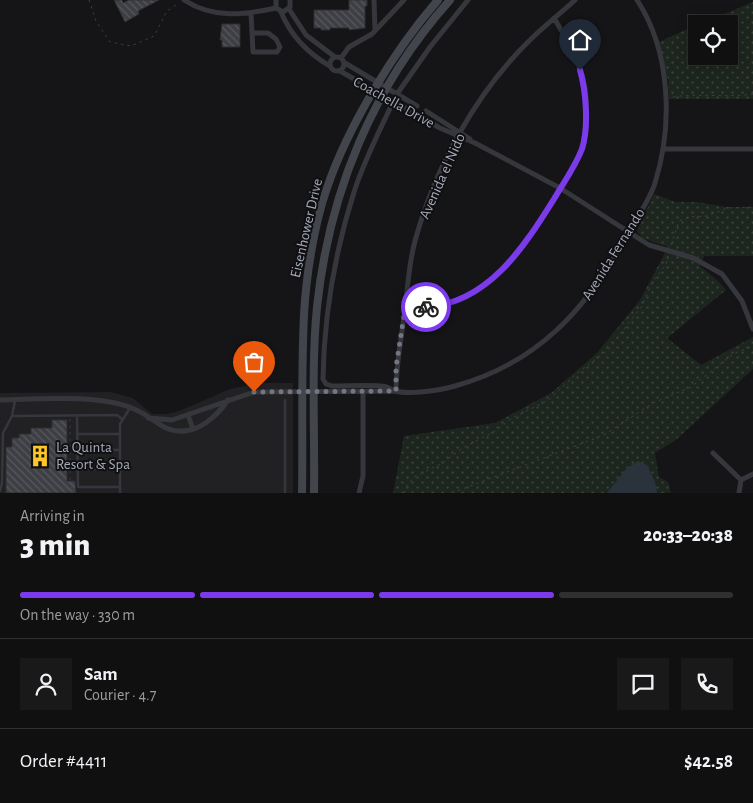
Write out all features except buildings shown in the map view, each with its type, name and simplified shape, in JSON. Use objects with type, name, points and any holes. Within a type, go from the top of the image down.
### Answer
[{"type":"main road","name":"Eisenhower Drive","points":[[302,493],[304,314],[326,189],[347,139],[374,91],[426,14],[438,0]]},
{"type":"main road","name":"Eisenhower Drive","points":[[314,493],[317,310],[321,277],[341,187],[358,142],[383,96],[425,28],[450,0]]},
{"type":"street","points":[[183,0],[214,13],[251,13],[289,9],[290,0]]},
{"type":"street","points":[[276,0],[278,10]]},
{"type":"street","points":[[374,0],[375,31]]},
{"type":"street","points":[[330,66],[349,47],[375,31],[404,0]]},
{"type":"street","points":[[397,94],[430,46],[468,0]]},
{"type":"street","name":"Avenida el Nido","points":[[396,391],[396,367],[408,276],[428,201],[460,134],[491,85],[529,41],[574,0]]},
{"type":"street","name":"Avenida Fernando","points":[[148,418],[172,420],[228,399],[254,392],[363,393],[425,391],[454,386],[486,375],[533,350],[558,331],[577,312],[598,285],[628,233],[654,185],[663,149],[666,108],[663,73],[655,39],[637,0]]},
{"type":"street","name":"Coachella Drive","points":[[289,9],[308,37],[345,63],[417,106]]},
{"type":"street","name":"Coachella Drive","points":[[278,10],[286,25],[302,45],[334,71],[340,72],[430,122],[460,134]]},
{"type":"street","points":[[251,13],[252,33],[253,52],[277,52],[280,47],[276,39],[268,33],[252,33]]},
{"type":"street","points":[[405,309],[444,306],[469,296],[494,278],[522,249],[572,169],[582,147],[586,115],[585,85],[576,54],[554,18]]},
{"type":"street","name":"Coachella Drive","points":[[340,72],[345,63]]},
{"type":"street","name":"Avenida Fernando","points":[[393,102],[356,187],[342,232],[326,319],[323,379],[326,384],[332,386],[384,386],[396,391]]},
{"type":"street","name":"Coachella Drive","points":[[426,111],[475,143],[560,188],[649,245],[693,258],[722,274],[742,301],[753,329]]},
{"type":"street","points":[[663,149],[753,150]]},
{"type":"street","points":[[359,493],[364,465],[363,393]]},
{"type":"street","points":[[188,415],[193,429],[221,410],[228,399]]},
{"type":"street","name":"Avenida Fernando","points":[[0,400],[101,400],[130,407],[155,424],[174,431],[193,429]]},
{"type":"street","points":[[713,453],[741,480]]},
{"type":"street","points":[[741,480],[753,474]]},
{"type":"street","points":[[739,493],[741,480]]},
{"type":"lane","points":[[302,45],[308,37]]},
{"type":"lane","points":[[430,122],[434,115]]},
{"type":"lane","points":[[0,490],[2,483],[3,433],[12,416],[15,400]]},
{"type":"lane","points":[[285,400],[285,493]]},
{"type":"lane","points":[[120,493],[120,434],[122,419],[130,407]]},
{"type":"lane","points":[[12,416],[117,415],[122,419]]},
{"type":"lane","points":[[77,416],[78,487],[120,487]]},
{"type":"lane","points":[[77,434],[120,434]]},
{"type":"lane","points":[[77,450],[120,450]]},
{"type":"lane","points":[[78,469],[120,469]]},
{"type":"path","points":[[89,0],[96,21],[110,42],[131,46],[154,36],[167,11],[183,0]]},
{"type":"path","points":[[669,98],[695,94],[730,97],[753,94]]},
{"type":"path","points":[[404,493],[414,477],[443,463],[461,449],[497,430],[512,418],[549,400],[576,374],[608,350],[642,306],[653,281],[666,265],[679,221],[707,216],[727,208],[753,207]]},
{"type":"path","points":[[452,493],[604,435],[653,404],[691,387],[733,354],[753,346]]},
{"type":"path","points":[[70,416],[70,493]]},
{"type":"shaded area","points":[[753,2],[753,99],[669,99],[668,80],[659,42],[688,29],[688,65],[738,65],[738,15],[722,15]]},
{"type":"shaded area","points":[[654,194],[676,202],[697,202],[727,207],[753,207],[753,256],[704,256],[700,266],[726,290],[667,338],[701,365],[753,337],[753,369],[677,439],[655,453],[659,477],[668,482],[671,493],[393,493],[404,436],[495,423],[551,393],[597,353],[640,300],[668,247],[642,238],[637,231]]},
{"type":"shaded area","name":"La Quinta Resort & Spa","points":[[258,383],[293,383],[293,493],[0,493],[0,393],[111,392],[133,398],[152,414],[166,414],[179,411],[230,389]]},
{"type":"shaded area","points":[[638,461],[647,465],[655,482],[657,493],[607,493],[626,469]]},
{"type":"way so far","points":[[254,392],[374,393],[396,391],[396,367],[405,309],[426,307]]},
{"type":"place","name":"La Quinta Resort & Spa","points":[[40,456]]},
{"type":"route","points":[[426,307],[444,306],[469,296],[494,278],[522,249],[532,234],[572,169],[582,147],[586,115],[585,85],[580,70]]}]
